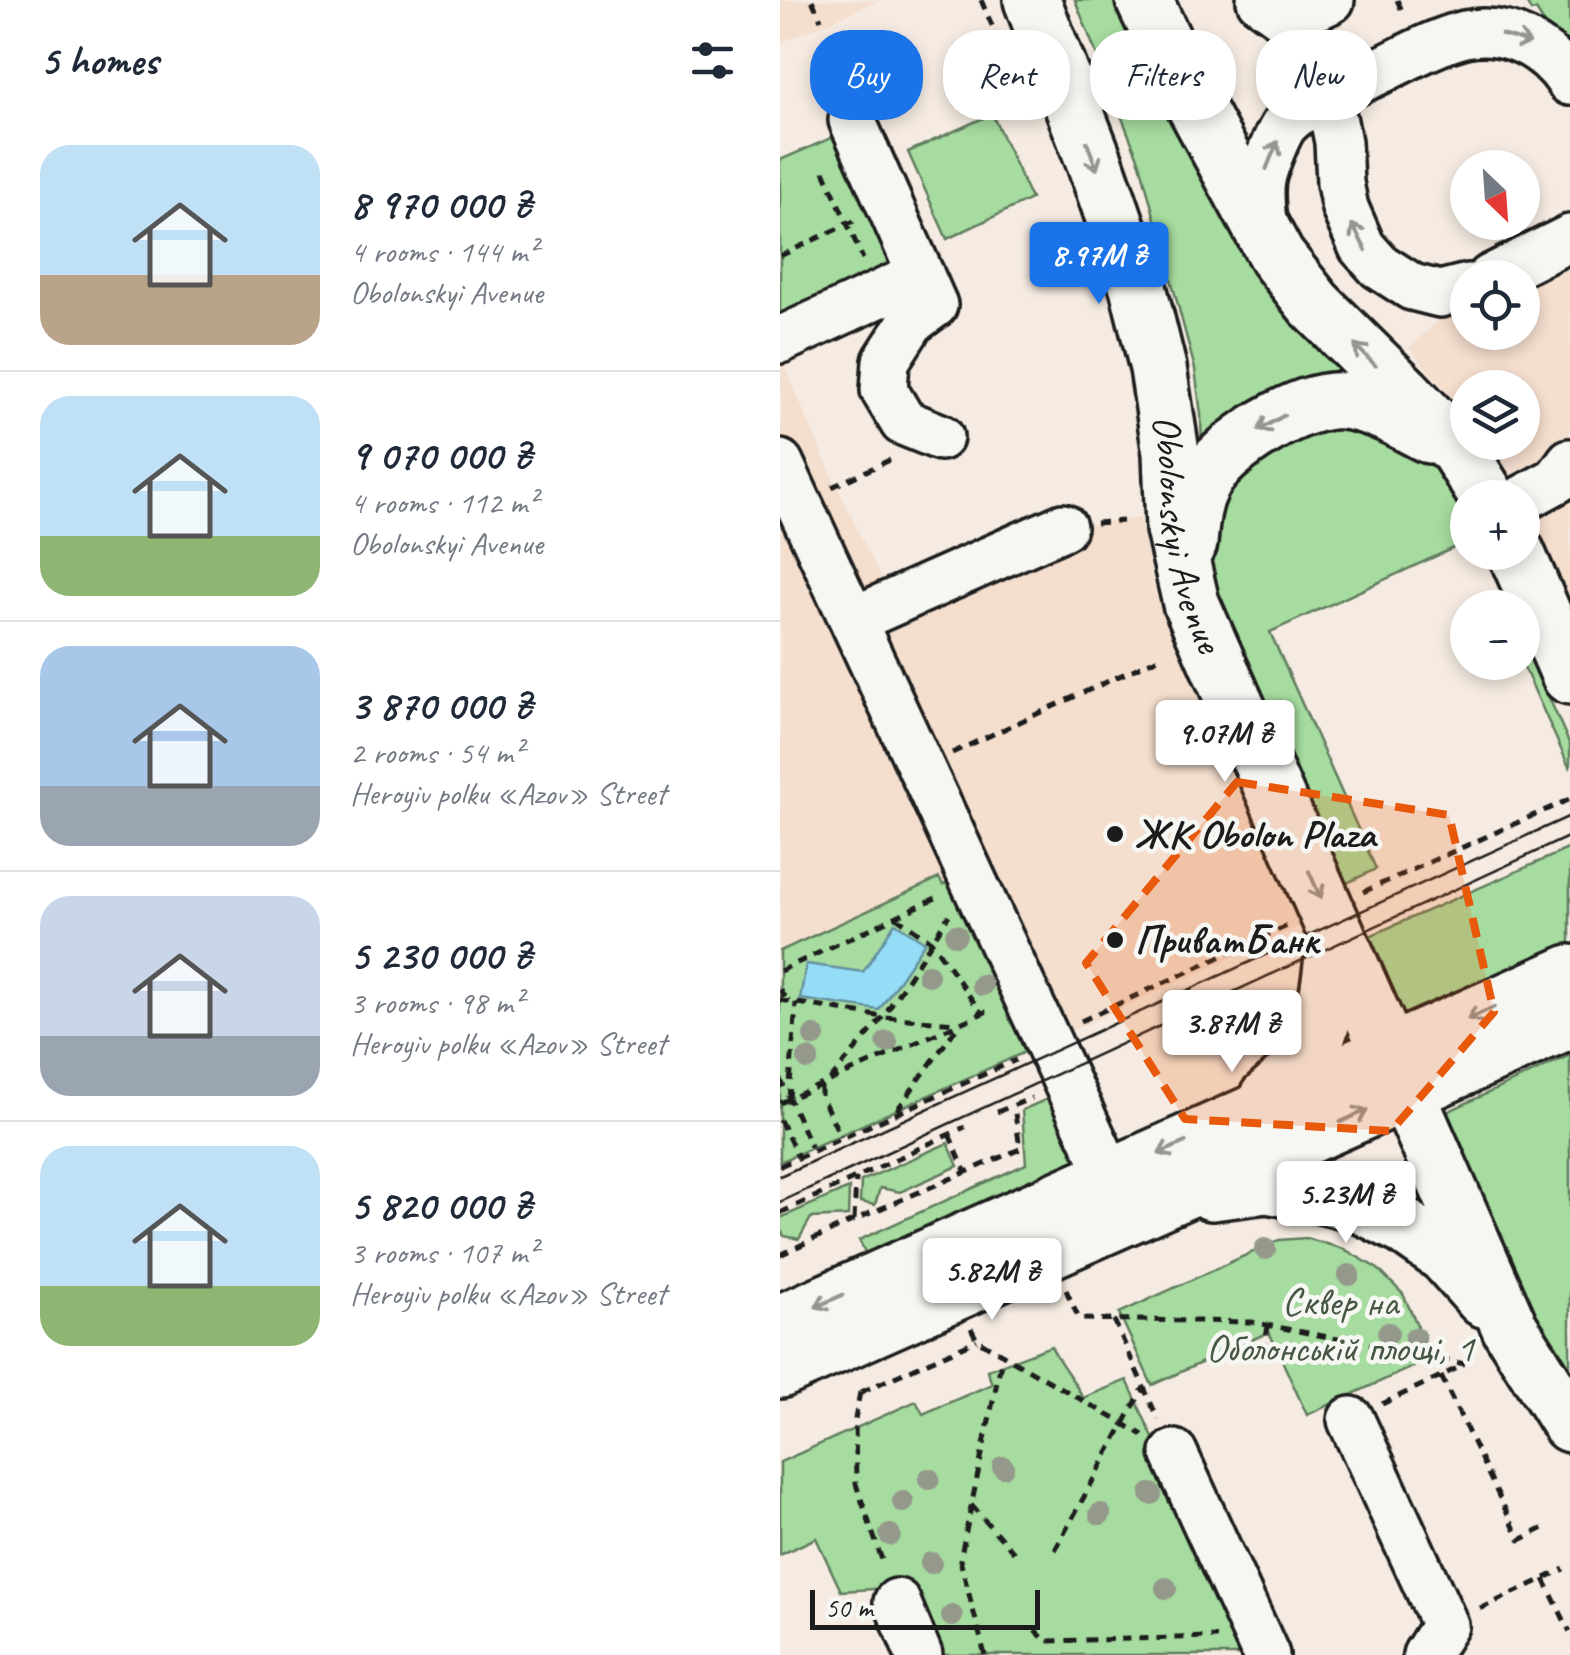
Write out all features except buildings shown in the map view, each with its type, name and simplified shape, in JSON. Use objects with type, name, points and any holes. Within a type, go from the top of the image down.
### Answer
[{"type":"main road","name":"Obolonskyi Avenue","points":[[1032,0],[1138,287],[1158,368],[1170,452],[1174,528],[1191,603],[1325,919],[1398,1073],[1510,1328],[1570,1424]]},
{"type":"main road","points":[[1144,0],[1197,110],[1277,257],[1314,304],[1450,442]]},
{"type":"main road","points":[[1191,603],[1192,513],[1203,480],[1240,441],[1294,410],[1339,400],[1381,410],[1450,446]]},
{"type":"main road","points":[[1524,570],[1570,676]]},
{"type":"main road","points":[[1249,1114],[1284,1085],[1308,1056],[1324,1011],[1325,919]]},
{"type":"main road","points":[[780,1370],[1169,1197],[1398,1073],[1570,973]]},
{"type":"main road","points":[[780,1322],[1249,1114],[1570,1020]]},
{"type":"main road","points":[[1169,1197],[1266,1185],[1361,1206],[1405,1227],[1445,1255],[1510,1328]]},
{"type":"lane","points":[[1274,10],[1331,0]]},
{"type":"lane","points":[[1377,72],[1446,40],[1470,33],[1498,34],[1527,40],[1560,66],[1570,82]]},
{"type":"lane","points":[[852,120],[934,305],[911,322],[886,361],[884,390],[903,422],[940,437]]},
{"type":"lane","points":[[1264,234],[1262,180],[1285,124],[1291,120]]},
{"type":"lane","points":[[1333,120],[1345,208],[1362,247],[1379,266],[1412,287],[1440,294],[1450,292]]},
{"type":"lane","points":[[1526,260],[1570,238]]},
{"type":"lane","points":[[780,340],[921,276]]},
{"type":"lane","points":[[780,462],[1050,1045],[1088,1100],[1110,1176]]},
{"type":"lane","points":[[1540,490],[1558,480],[1570,462]]},
{"type":"lane","points":[[852,620],[1063,527]]},
{"type":"lane","points":[[1350,1420],[1435,1640]]},
{"type":"lane","points":[[1174,1453],[1262,1646]]},
{"type":"lane","points":[[897,1602],[919,1655]]},
{"type":"path","points":[[812,0],[821,20]]},
{"type":"path","points":[[1397,0],[1404,15]]},
{"type":"path","points":[[824,170],[866,266]]},
{"type":"path","points":[[780,256],[889,206]]},
{"type":"path","points":[[817,494],[940,437]]},
{"type":"path","points":[[948,755],[1163,656]]},
{"type":"path","points":[[1166,760],[1204,744]]},
{"type":"path","points":[[780,1166],[1050,1045],[1078,1022],[1325,919],[1570,799]]},
{"type":"path","points":[[780,971],[974,880]]},
{"type":"path","points":[[841,1137],[821,1096],[824,1085],[883,1018],[974,880]]},
{"type":"path","points":[[896,917],[931,941],[982,1014]]},
{"type":"path","points":[[780,989],[783,1001],[883,1018],[959,1024]]},
{"type":"path","points":[[780,1104],[1026,994]]},
{"type":"path","points":[[789,1100],[796,1003]]},
{"type":"path","points":[[895,1113],[959,1024]]},
{"type":"path","points":[[780,1078],[812,1146]]},
{"type":"path","points":[[780,1256],[1020,1149],[1014,1106]]},
{"type":"path","points":[[780,1120],[798,1157]]},
{"type":"path","points":[[780,1213],[965,1127]]},
{"type":"path","points":[[950,1134],[966,1172]]},
{"type":"path","points":[[854,1220],[856,1177]]},
{"type":"path","points":[[1066,1290],[1079,1319],[1252,1322],[1465,1364],[1350,1420]]},
{"type":"path","points":[[966,1318],[976,1340],[1174,1453]]},
{"type":"path","points":[[1114,1320],[1174,1453]]},
{"type":"path","points":[[1260,1349],[1265,1347],[1268,1325]]},
{"type":"path","points":[[897,1602],[856,1484],[855,1419],[860,1392],[976,1340]]},
{"type":"path","points":[[985,1655],[960,1560],[1003,1353]]},
{"type":"path","points":[[1441,1376],[1520,1540],[1544,1528]]},
{"type":"path","points":[[1056,1550],[1144,1387]]},
{"type":"path","points":[[970,1504],[1016,1554]]},
{"type":"path","points":[[1435,1640],[1564,1569]]},
{"type":"path","points":[[1544,1579],[1570,1632]]},
{"type":"path","points":[[1035,1630],[1046,1641],[1262,1646]]},
{"type":"highlighted area","points":[[1237,782],[1449,815],[1494,1012],[1391,1131],[1185,1119],[1086,963]]},
{"type":"shaded area","points":[[780,0],[880,0],[810,30],[780,43]]},
{"type":"shaded area","points":[[1570,266],[1570,600],[1540,535],[1540,480],[1512,480],[1500,460],[1540,460],[1540,370],[1450,370],[1450,395],[1409,348],[1441,318],[1450,315],[1450,350],[1540,350],[1540,280]]},
{"type":"shaded area","points":[[781,359],[895,608],[1094,523],[1140,518],[1155,594],[1304,924],[1043,1044],[780,959]]},
{"type":"green space","points":[[1075,0],[1131,0],[1150,30],[1090,30],[1090,38]]},
{"type":"green space","points":[[1525,0],[1569,0],[1570,42],[1548,29]]},
{"type":"green space","points":[[979,120],[995,120],[1031,199],[947,239],[908,152]]},
{"type":"green space","points":[[1123,120],[1206,120],[1369,379],[1202,453],[1195,369],[1140,163]]},
{"type":"green space","points":[[852,129],[916,274],[780,334],[780,160]]},
{"type":"green space","points":[[1347,420],[1429,456],[1450,483],[1450,550],[1270,632],[1376,869],[1345,884],[1213,603],[1204,559],[1209,515],[1262,443]]},
{"type":"green space","points":[[1540,677],[1570,745],[1570,769],[1530,680]]},
{"type":"green space","points":[[1570,848],[1570,954],[1405,1027],[1363,939]]},
{"type":"green space","points":[[963,875],[1043,1044],[780,1162],[780,951],[939,878],[943,885]]},
{"type":"green space","points":[[1570,1055],[1570,1405],[1438,1116]]},
{"type":"green space","points":[[1061,1093],[1083,1171],[871,1264],[859,1240],[1026,1164],[1022,1110]]},
{"type":"green space","points":[[948,1143],[958,1166],[900,1192],[880,1188],[875,1205],[860,1202],[861,1181]]},
{"type":"green space","points":[[849,1188],[848,1216],[811,1218],[799,1239],[784,1236],[780,1218]]},
{"type":"green space","name":"Сквер на Оболонській площі, 1","points":[[1306,1238],[1344,1249],[1378,1269],[1403,1294],[1432,1358],[1307,1415],[1269,1332],[1152,1385],[1119,1313],[1279,1240]]},
{"type":"green space","points":[[1051,1346],[1083,1398],[1127,1380],[1251,1655],[936,1655],[908,1587],[841,1591],[816,1538],[780,1555],[780,1462],[916,1401],[923,1414],[992,1384],[987,1370]]},
{"type":"water","points":[[895,923],[925,942],[879,1010],[800,999],[806,964],[863,972]]},
{"type":"tram line","points":[[780,1176],[1570,816]]},
{"type":"tram line","points":[[780,1202],[1570,836]]},
{"type":"place","name":"ЖК Obolon Plaza","points":[[1115,834]]},
{"type":"place","name":"ПриватБанк","points":[[1115,940]]}]
